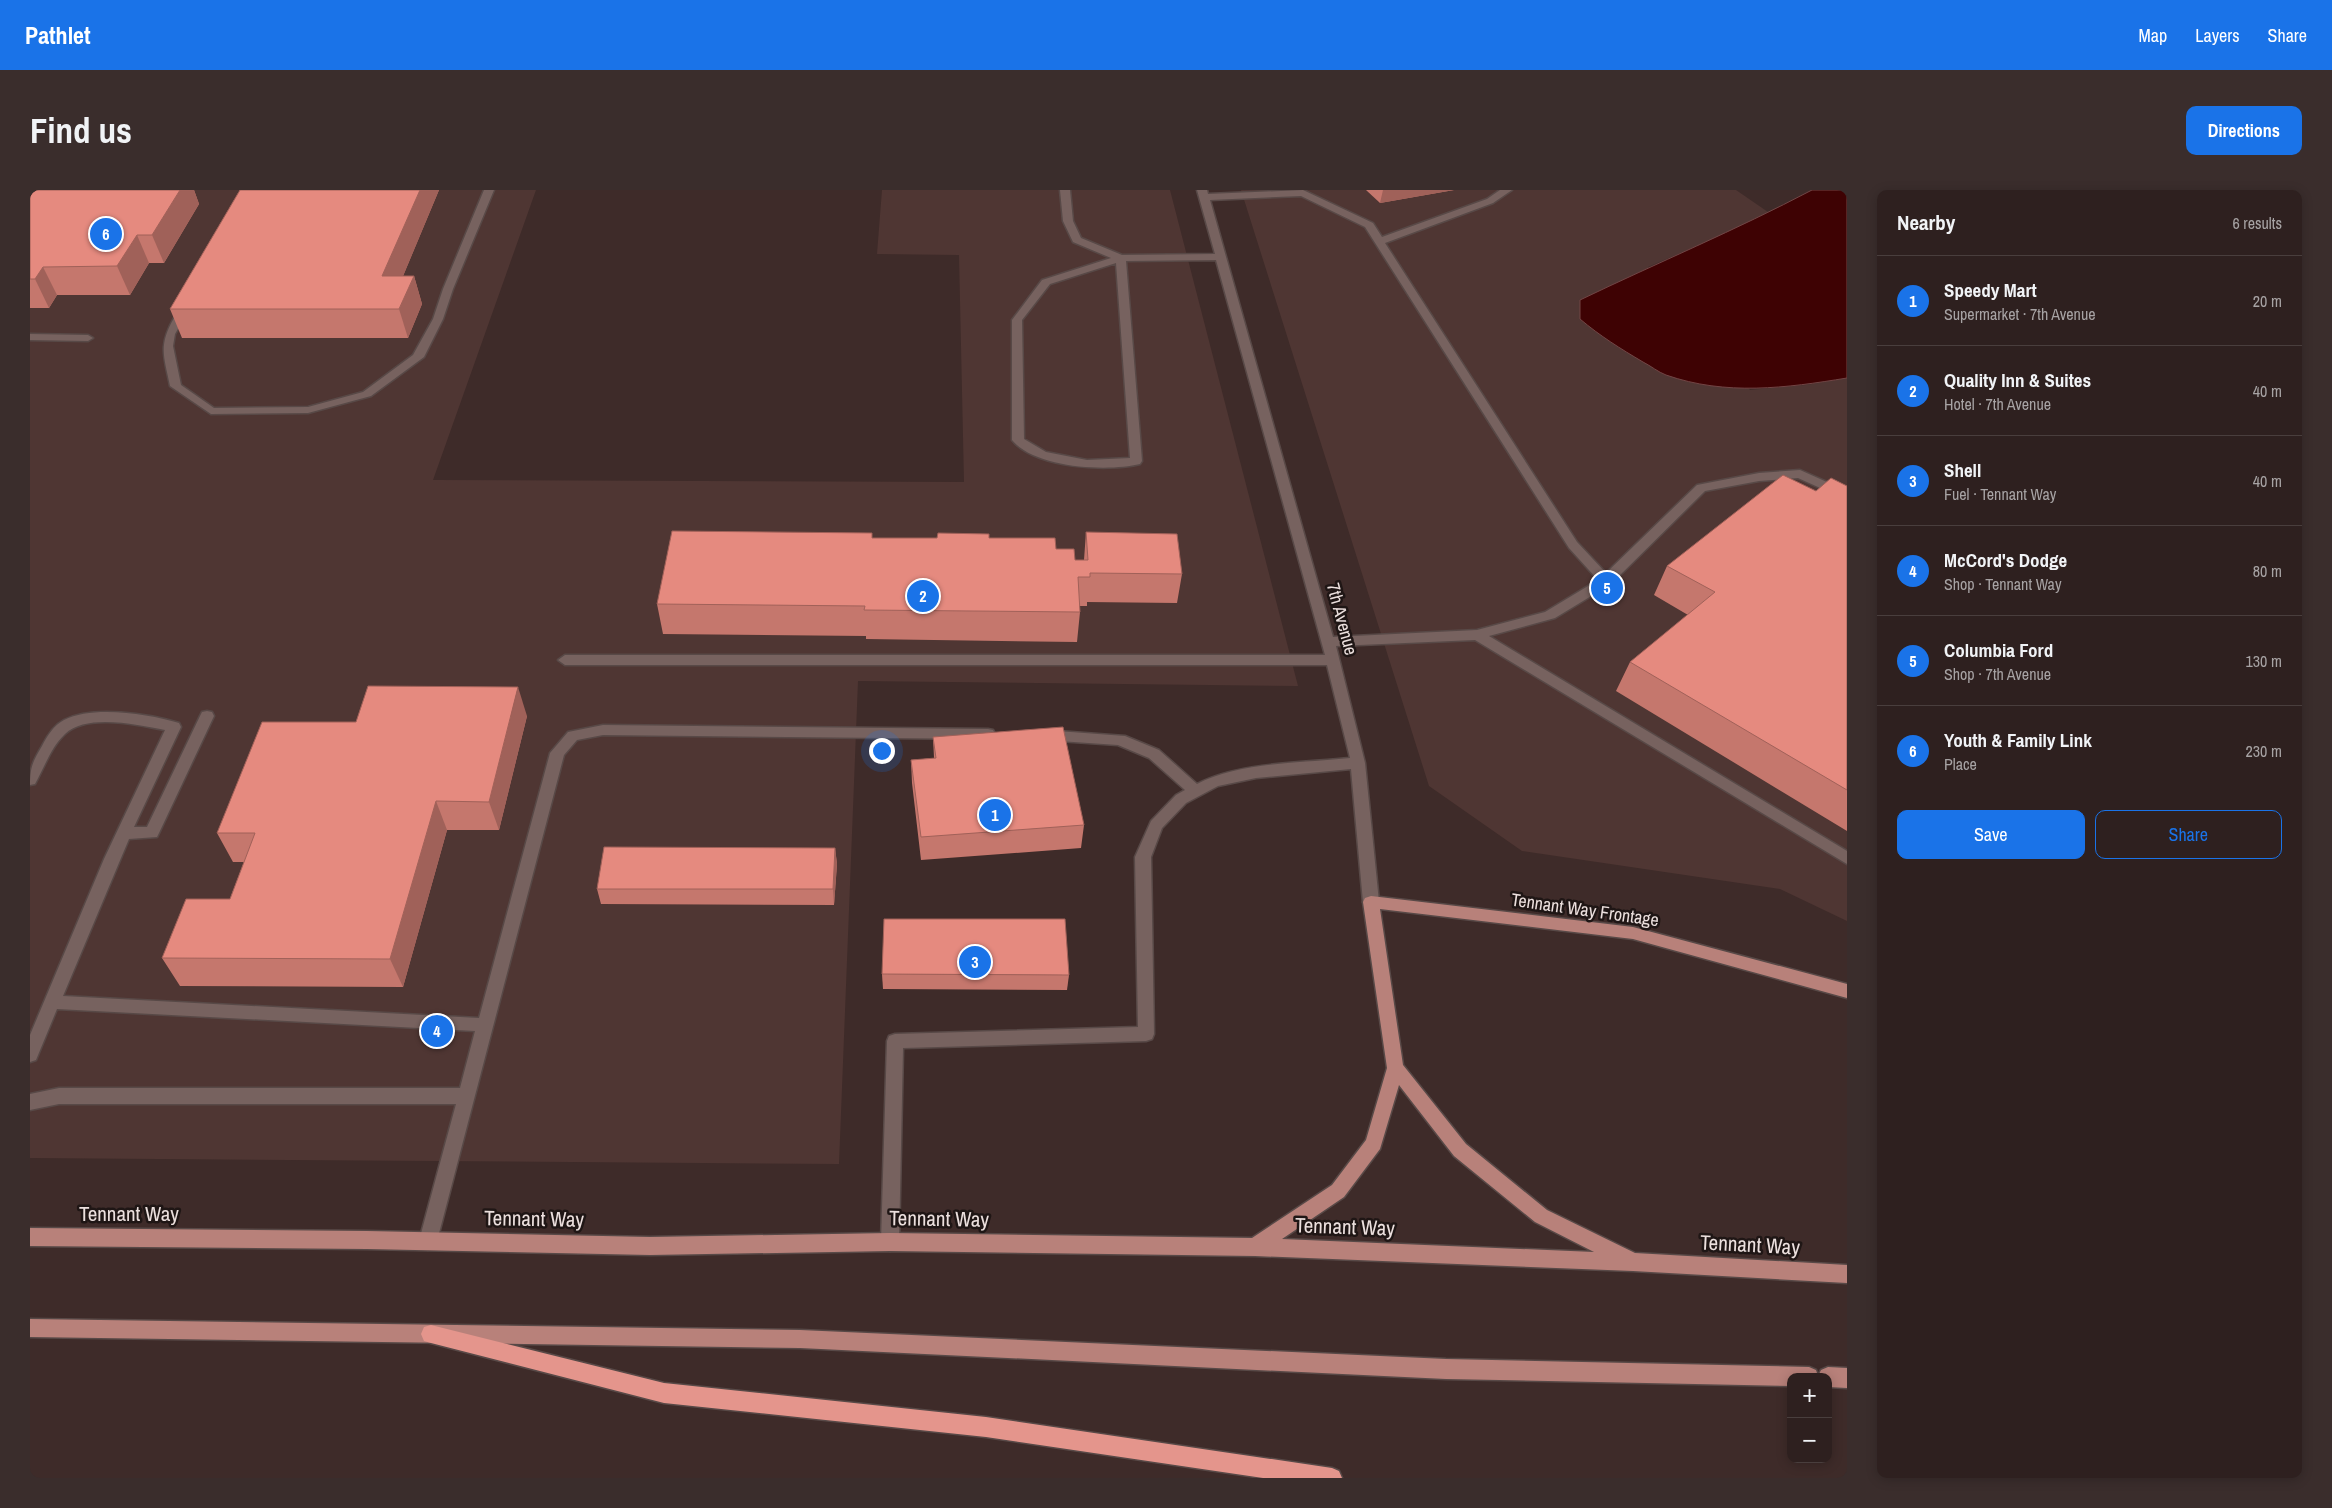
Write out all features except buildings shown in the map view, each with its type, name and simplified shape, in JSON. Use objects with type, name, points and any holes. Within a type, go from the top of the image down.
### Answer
[{"type":"highway","points":[[431,1334],[664,1393],[986,1427],[1332,1478]]},
{"type":"main road","name":"Tennant Way Frontage","points":[[1372,902],[1633,933],[1847,991]]},
{"type":"main road","name":"7th Avenue","points":[[1372,902],[1395,1068]]},
{"type":"main road","points":[[1254,1247],[1338,1191],[1374,1143],[1395,1068]]},
{"type":"main road","points":[[1395,1068],[1460,1150],[1541,1216],[1633,1262]]},
{"type":"main road","name":"Tennant Way","points":[[30,1237],[428,1241],[650,1246],[890,1242],[1254,1247],[1633,1262],[1847,1274]]},
{"type":"main road","points":[[30,1328],[800,1339],[1446,1369],[1787,1377]]},
{"type":"main road","points":[[1832,1377],[1847,1378]]},
{"type":"street","points":[[190,298],[170,334],[168,346],[176,386],[212,411],[308,410],[367,394],[418,357],[438,319],[448,289],[489,190]]},
{"type":"street","points":[[1065,190],[1068,221],[1077,240],[1121,258]]},
{"type":"street","points":[[1380,241],[1490,201],[1507,190]]},
{"type":"street","points":[[1203,193],[1303,193],[1369,225],[1573,545],[1606,581]]},
{"type":"street","name":"7th Avenue","points":[[1203,193],[1333,660],[1358,763],[1372,902]]},
{"type":"street","points":[[1121,258],[1136,461],[1086,464],[1042,456],[1018,440],[1017,320],[1046,282],[1121,258],[1221,257]]},
{"type":"street","points":[[30,337],[88,338]]},
{"type":"street","points":[[1328,642],[1477,635],[1550,616],[1606,581],[1701,488],[1759,477],[1800,474],[1847,496]]},
{"type":"street","points":[[1477,635],[1847,858]]},
{"type":"street","points":[[565,660],[1333,660]]},
{"type":"street","points":[[124,833],[152,833],[207,716]]},
{"type":"street","points":[[30,780],[60,729],[72,723],[96,717],[124,718],[174,727],[124,833],[30,1055]]},
{"type":"street","points":[[428,1241],[558,753],[573,736],[603,730],[1005,734]]},
{"type":"street","points":[[1025,735],[1064,735],[1120,740],[1154,754],[1196,791]]},
{"type":"street","points":[[890,1242],[894,1040],[1146,1034],[1143,856],[1156,824],[1181,799],[1215,781],[1256,773],[1358,763]]},
{"type":"street","points":[[53,1002],[486,1026]]},
{"type":"street","points":[[30,1102],[59,1096],[466,1096]]},
{"type":"shaded area","points":[[30,190],[536,190],[433,480],[964,482],[959,255],[877,254],[882,190],[1170,190],[1298,686],[858,681],[839,1164],[30,1158]]},
{"type":"shaded area","points":[[1241,190],[1736,190],[1768,212],[1736,229],[1648,267],[1750,390],[1806,385],[1847,378],[1847,921],[1780,889],[1522,851],[1429,786]]},
{"type":"shaded area","points":[[1812,190],[1847,190],[1847,378],[1801,385],[1756,388],[1711,386],[1689,382],[1660,372],[1611,342],[1580,319],[1580,300],[1725,233]]},
{"type":"place","name":"Youth & Family Link","points":[[106,234]]},
{"type":"place","name":"Columbia Ford","points":[[1607,588]]},
{"type":"place","name":"Quality Inn & Suites","points":[[923,596]]},
{"type":"place","name":"Speedy Mart","points":[[995,815]]},
{"type":"place","name":"Shell","points":[[975,962]]},
{"type":"place","name":"McCord's Dodge","points":[[437,1031]]}]
